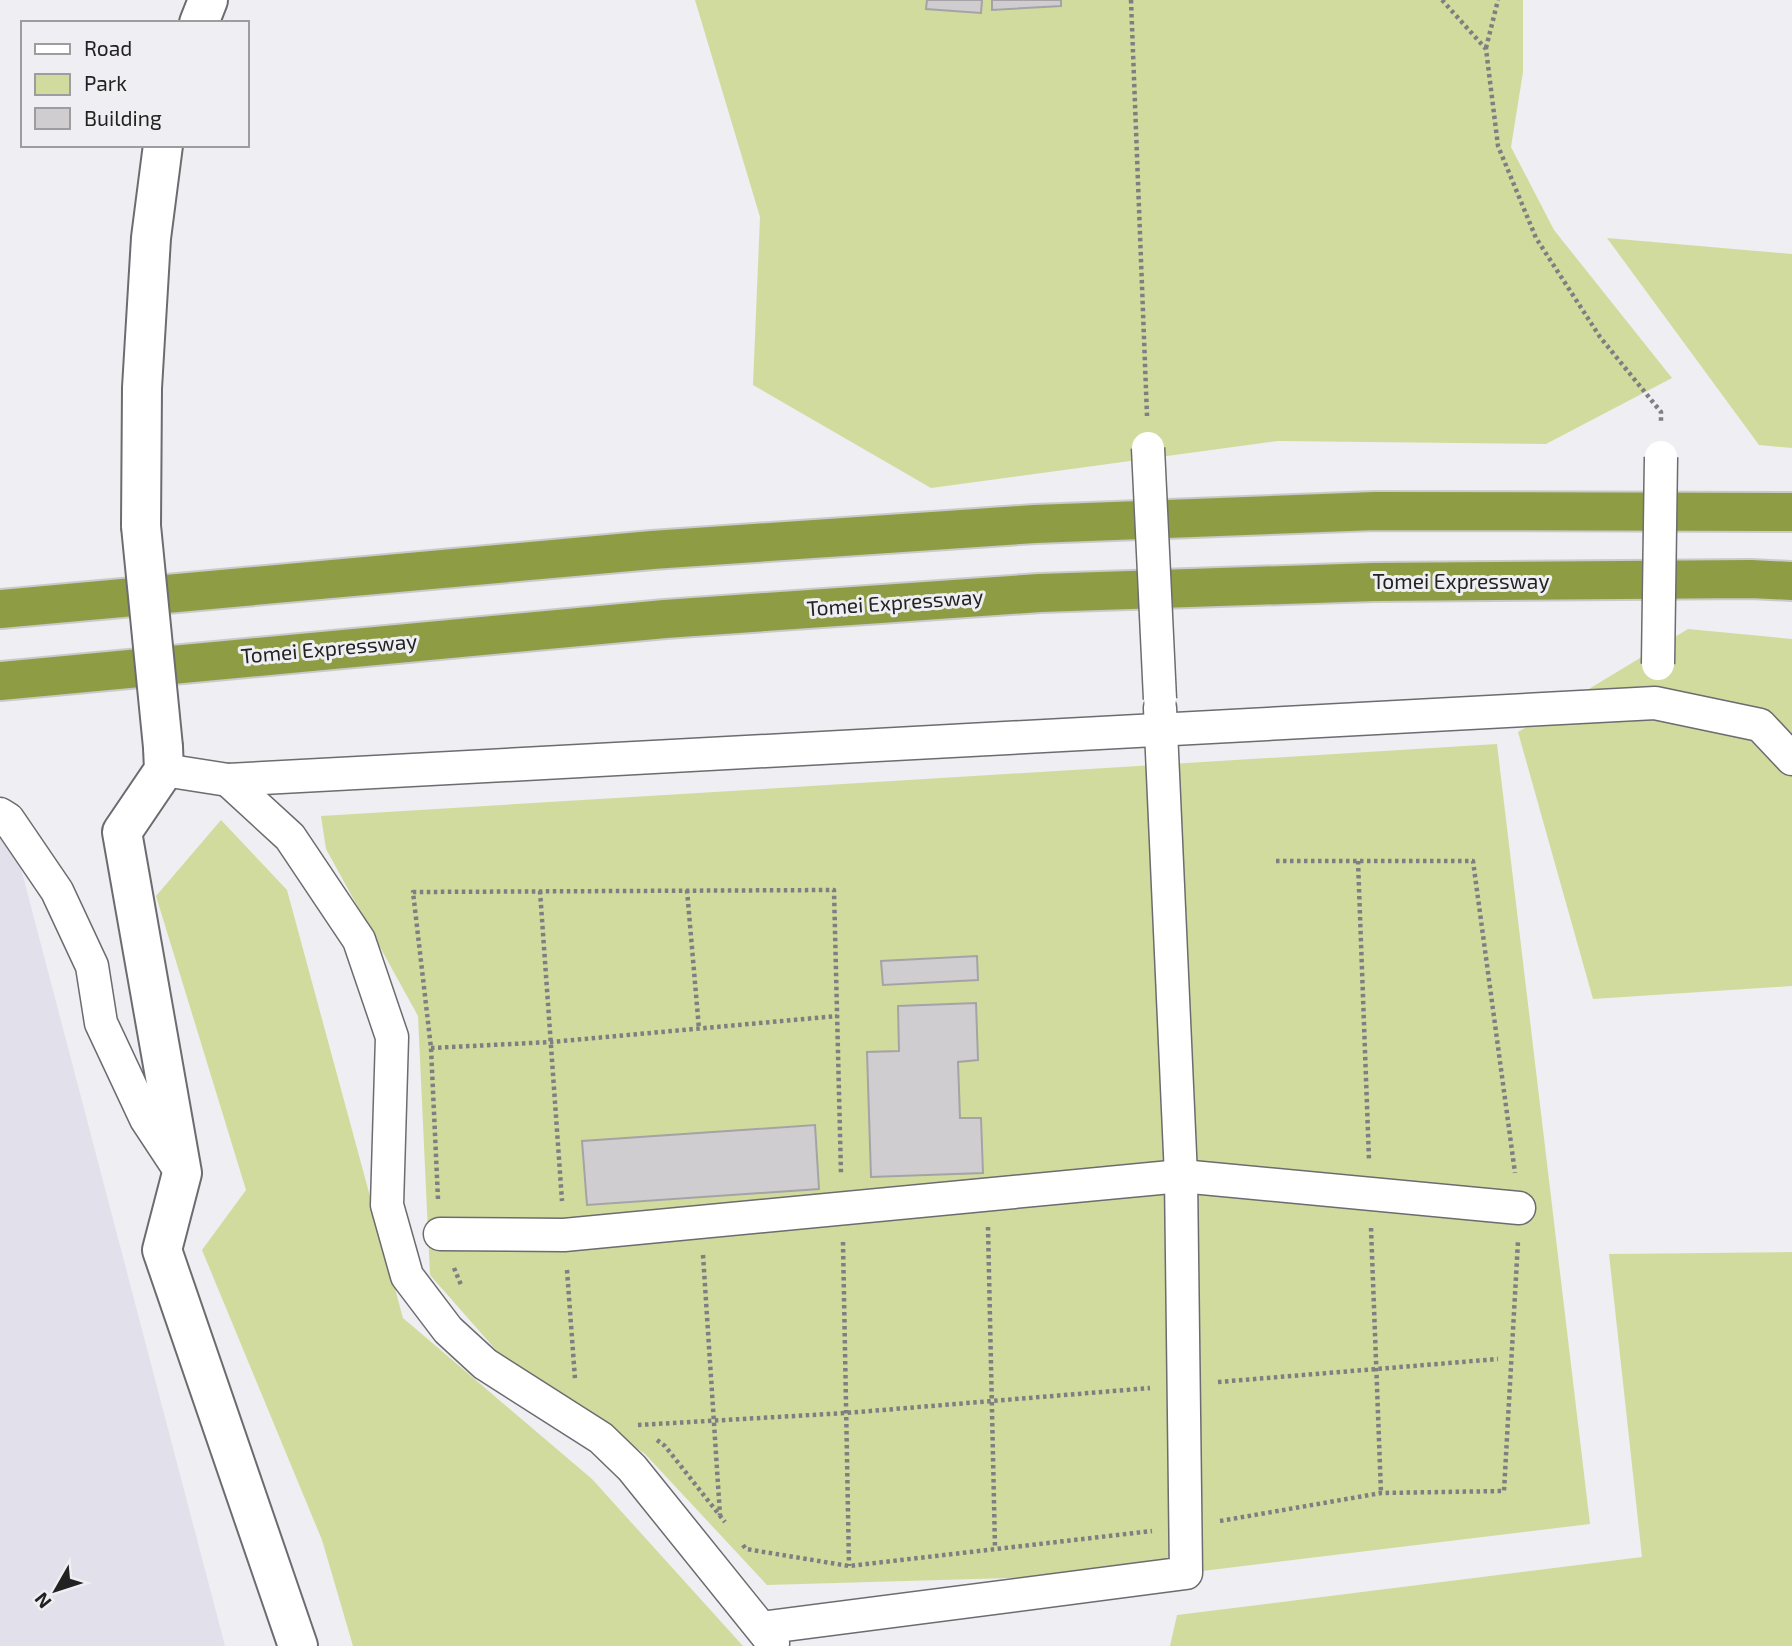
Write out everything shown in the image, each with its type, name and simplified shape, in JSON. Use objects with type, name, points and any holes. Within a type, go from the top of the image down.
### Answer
[{"type":"highway","points":[[0,609],[638,551],[1035,524],[1375,511],[1792,512]]},
{"type":"highway","name":"Tomei Expressway","points":[[0,681],[666,619],[1040,593],[1374,582],[1792,581]]},
{"type":"street","points":[[200,21],[208,0]]},
{"type":"street","points":[[163,147],[151,238],[144,360],[141,526],[163,759],[122,832],[182,1173],[162,1250],[299,1646]]},
{"type":"street","points":[[228,780],[290,837],[359,940],[392,1037],[387,1205],[407,1276],[448,1330],[485,1364],[601,1438],[632,1468],[769,1637],[1186,1573],[1181,1176],[1148,448]]},
{"type":"street","points":[[1655,703],[1661,457]]},
{"type":"street","points":[[163,759],[228,780],[1160,714],[1655,703],[1760,725],[1792,760]]},
{"type":"street","points":[[0,814],[8,819],[57,891],[92,966],[101,1023],[146,1119],[182,1173]]},
{"type":"street","points":[[439,1234],[564,1235],[1181,1176],[1519,1208]]},
{"type":"path","points":[[1131,0],[1148,448]]},
{"type":"path","points":[[1442,0],[1486,48]]},
{"type":"path","points":[[1498,0],[1486,48],[1498,146],[1536,238],[1600,337],[1661,412],[1661,457]]},
{"type":"path","points":[[738,1538],[746,1549],[849,1566],[1186,1528],[1381,1493],[1504,1491],[1519,1208],[1473,861],[1276,861]]},
{"type":"path","points":[[687,890],[699,1029]]},
{"type":"path","points":[[464,1292],[439,1234],[431,1048],[413,892],[834,890],[849,1566]]},
{"type":"path","points":[[540,891],[575,1380]]},
{"type":"path","points":[[431,1048],[551,1042],[837,1016]]},
{"type":"path","points":[[988,1194],[996,1548]]},
{"type":"path","points":[[701,1222],[720,1516]]},
{"type":"path","points":[[638,1425],[846,1413],[1498,1359]]},
{"type":"path","points":[[564,1373],[583,1386]]},
{"type":"path","points":[[628,1418],[647,1432]]},
{"type":"path","points":[[656,1439],[665,1446],[729,1527]]},
{"type":"shaded area","points":[[8,819],[225,1646],[0,1646],[0,821]]},
{"type":"green space","points":[[695,0],[1523,0],[1523,72],[1511,147],[1554,230],[1672,378],[1546,444],[1278,441],[931,488],[753,385],[760,217]]},
{"type":"green space","points":[[1607,238],[1792,254],[1792,448],[1759,445]]},
{"type":"green space","points":[[1688,629],[1792,639],[1792,986],[1593,999],[1518,732]]},
{"type":"green space","points":[[1497,744],[1590,1524],[1186,1573],[767,1585],[645,1454],[503,1358],[430,1275],[418,1016],[326,849],[321,816]]},
{"type":"green space","points":[[221,820],[287,890],[403,1318],[592,1479],[743,1646],[353,1646],[322,1540],[202,1250],[246,1190],[156,896]]},
{"type":"green space","points":[[1792,1252],[1792,1646],[1170,1646],[1177,1615],[1642,1557],[1609,1254]]},
{"type":"building","points":[[927,0],[982,0],[981,13],[926,9]]},
{"type":"building","points":[[992,0],[1061,0],[1061,6],[992,10]]},
{"type":"building","points":[[977,956],[978,980],[883,985],[881,961]]},
{"type":"building","points":[[976,1003],[978,1060],[958,1062],[960,1118],[981,1118],[983,1173],[871,1177],[867,1052],[899,1051],[898,1006]]},
{"type":"building","points":[[815,1125],[819,1189],[587,1205],[582,1141]]}]
